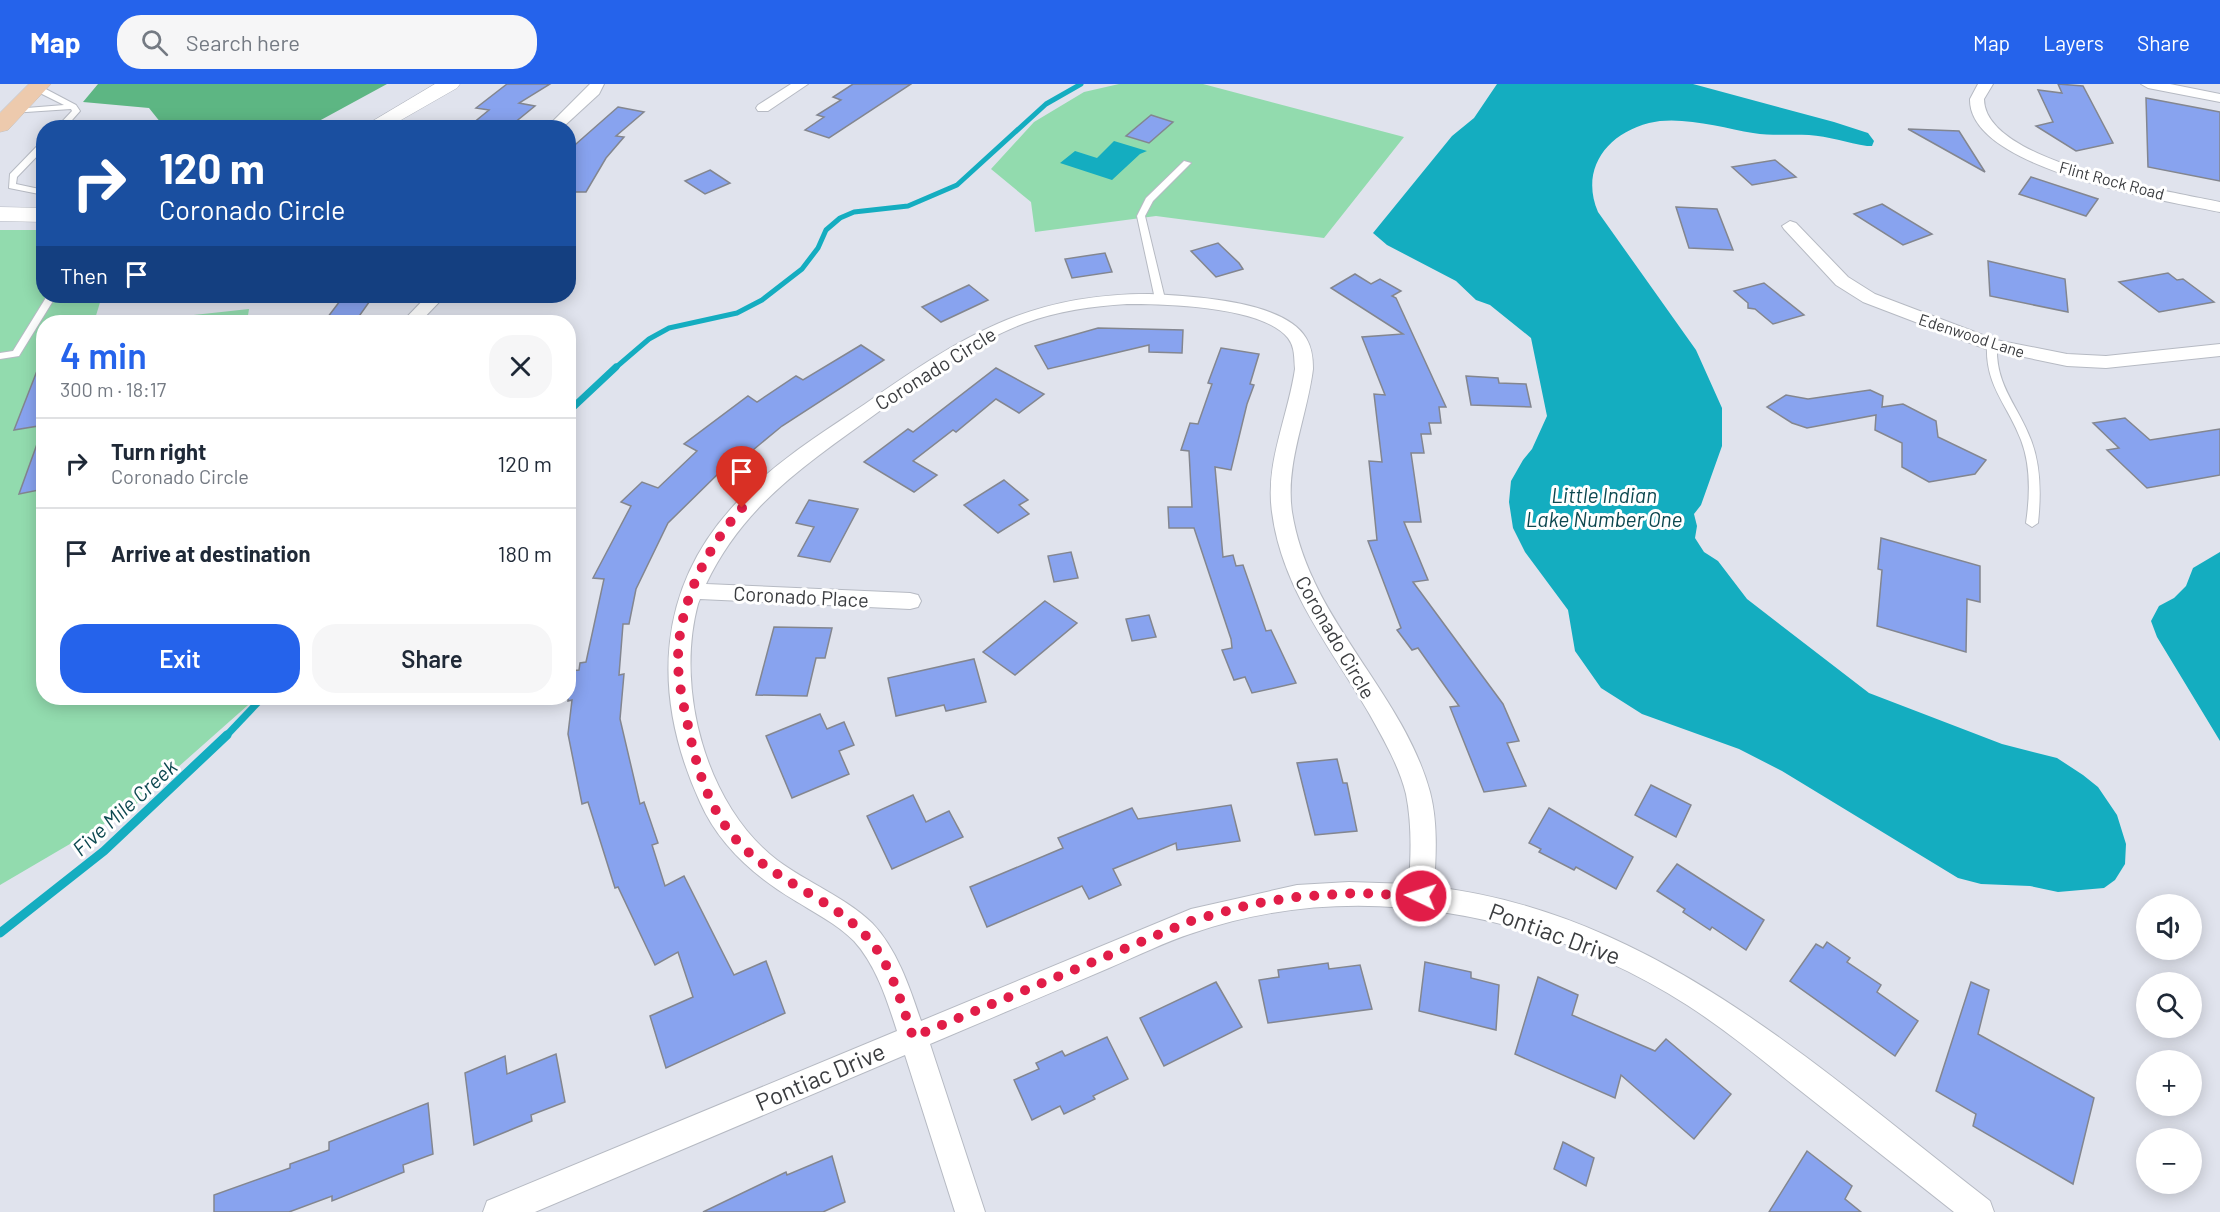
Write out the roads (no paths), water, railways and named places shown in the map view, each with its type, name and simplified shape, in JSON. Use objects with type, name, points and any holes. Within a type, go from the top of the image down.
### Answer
[{"type":"main road","points":[[7,118],[39,86]]},
{"type":"street","points":[[385,120],[450,84]]},
{"type":"street","points":[[562,120],[594,91],[597,84]]},
{"type":"street","points":[[763,108],[801,84]]},
{"type":"street","name":"Flint Rock Road","points":[[1983,85],[1977,98],[1978,111],[2000,136],[2026,154],[2083,176],[2220,207]]},
{"type":"street","points":[[2154,85],[2220,99]]},
{"type":"street","points":[[0,214],[36,215]]},
{"type":"street","name":"Edenwood Lane","points":[[1790,226],[1842,281],[1869,298],[1992,345],[2067,360],[2106,362],[2220,350]]},
{"type":"street","name":"Coronado Circle","points":[[970,1212],[950,1142],[888,969],[867,936],[848,919],[759,861],[740,844],[710,802],[695,756],[682,696],[678,664],[683,616],[708,554],[733,518],[773,478],[968,342],[1010,322],[1052,309],[1100,300],[1160,299],[1205,304],[1266,317],[1288,329],[1302,346],[1305,359],[1304,384],[1288,437],[1280,487],[1285,525],[1298,574],[1310,598],[1389,728],[1416,788],[1423,822],[1421,896]]},
{"type":"street","points":[[418,315],[429,303]]},
{"type":"street","name":"Coronado Place","points":[[692,591],[910,601]]},
{"type":"street","name":"Pontiac Drive","points":[[498,1212],[1191,921],[1252,904],[1297,897],[1356,893],[1421,896],[1519,915],[1591,941],[1653,970],[1730,1017],[1978,1212]]},
{"type":"lane","points":[[39,86],[73,107],[76,111],[68,120]]},
{"type":"lane","points":[[7,118],[73,107]]},
{"type":"lane","points":[[36,152],[13,176],[12,186],[36,191]]},
{"type":"lane","points":[[1160,299],[1141,216],[1149,200],[1187,163]]},
{"type":"lane","points":[[0,356],[16,354],[36,321]]},
{"type":"lane","points":[[1992,345],[1990,359],[1995,382],[2025,439],[2032,461],[2035,496],[2032,523]]},
{"type":"water","name":"Little Indian Lake Number One","points":[[1497,84],[1693,84],[1868,133],[1874,141],[1872,146],[1816,136],[1760,134],[1688,121],[1661,121],[1634,128],[1620,136],[1609,145],[1595,168],[1592,182],[1593,197],[1598,212],[1696,350],[1722,408],[1722,446],[1701,505],[1694,514],[1697,526],[1695,538],[1704,552],[1718,561],[1747,599],[1869,693],[2002,744],[2057,758],[2098,787],[2117,815],[2126,844],[2125,864],[2115,880],[2104,888],[2058,892],[2030,886],[1981,884],[1958,878],[1782,771],[1739,749],[1642,714],[1601,688],[1575,651],[1568,610],[1525,552],[1513,528],[1509,502],[1511,481],[1532,449],[1547,416],[1531,338],[1490,305],[1476,300],[1456,281],[1387,245],[1373,233],[1452,136],[1474,118]]},
{"type":"water","points":[[1114,141],[1147,151],[1140,154],[1112,180],[1060,163],[1075,151],[1097,158]]},
{"type":"water","points":[[2220,552],[2220,741],[2157,637],[2151,621],[2159,606],[2174,598],[2186,586],[2193,568]]},
{"type":"waterway","name":"Five Mile Creek","points":[[614,369],[649,339],[669,328],[737,313],[762,300],[802,269],[818,248],[826,230],[840,218],[854,212],[908,206],[957,185],[1046,104],[1081,84]]},
{"type":"waterway","name":"Five Mile Creek","points":[[576,404],[616,367]]},
{"type":"waterway","name":"Five Mile Creek","points":[[227,735],[255,705]]},
{"type":"waterway","name":"Five Mile Creek","points":[[0,933],[104,851],[227,735]]}]
